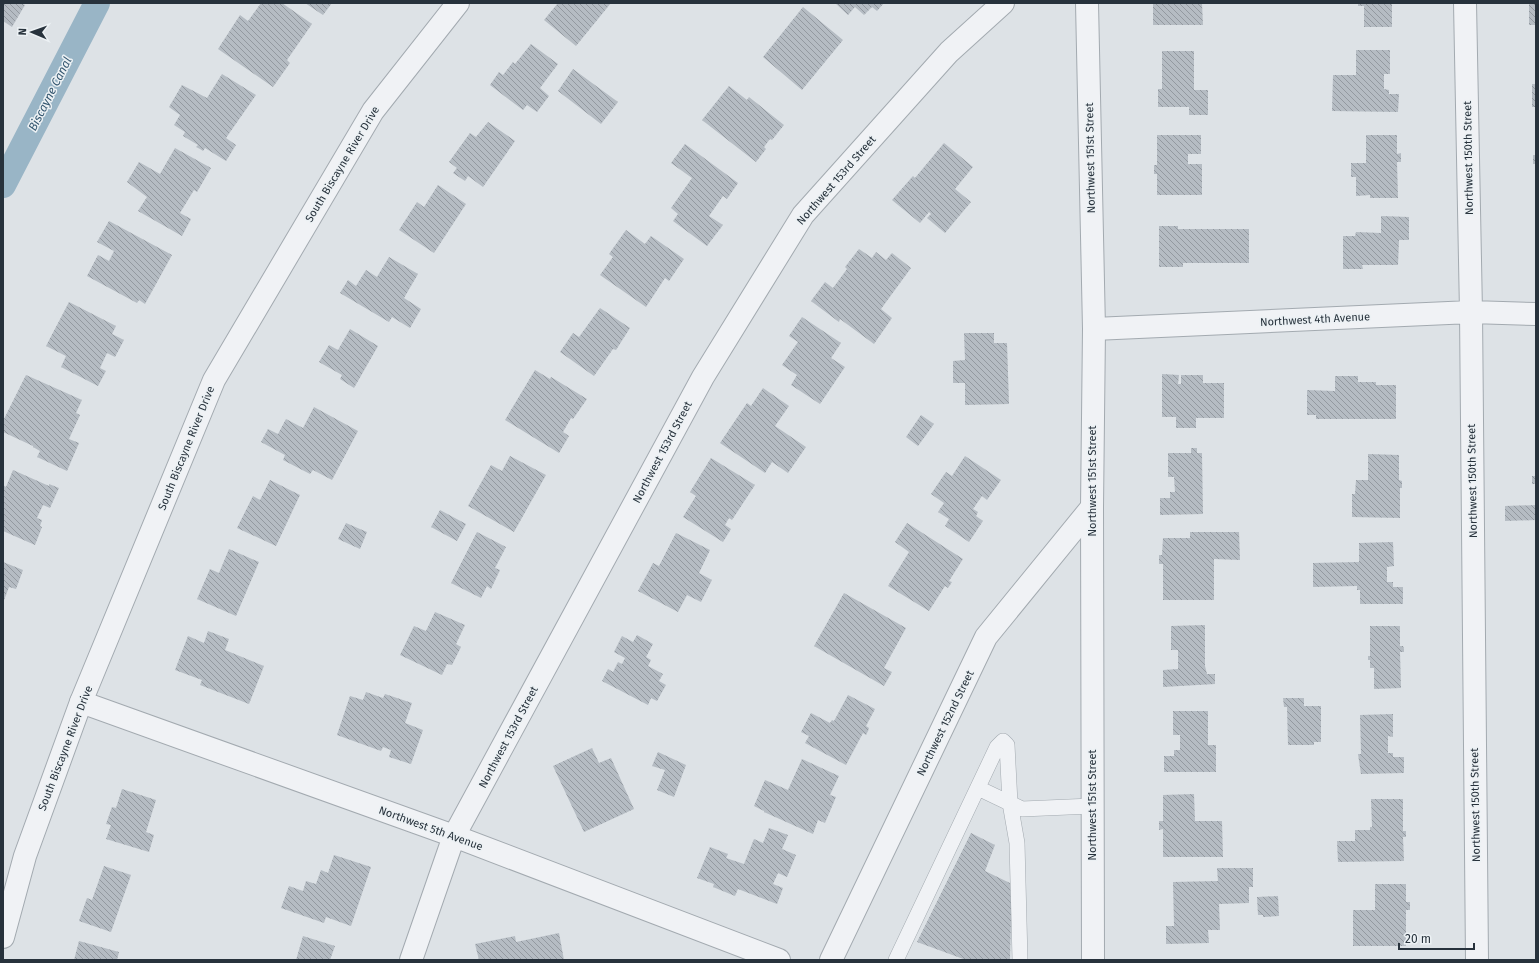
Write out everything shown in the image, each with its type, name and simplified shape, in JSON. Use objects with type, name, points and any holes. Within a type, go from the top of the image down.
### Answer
[{"type":"street","name":"South Biscayne River Drive","points":[[3,937],[24,856],[81,702],[214,380],[373,111],[458,3]]},
{"type":"street","name":"Northwest 153rd Street","points":[[411,960],[454,836],[703,377],[804,215],[949,52],[1003,3]]},
{"type":"street","name":"Northwest 151st Street","points":[[1087,3],[1094,329],[1092,507],[1093,960]]},
{"type":"street","name":"Northwest 150th Street","points":[[1465,3],[1471,312],[1477,960]]},
{"type":"street","name":"Northwest 4th Avenue","points":[[1094,329],[1471,312],[1536,314]]},
{"type":"street","name":"Northwest 152nd Street","points":[[831,960],[986,637],[1092,507]]},
{"type":"street","name":"Northwest 5th Avenue","points":[[81,702],[454,836],[779,960]]},
{"type":"lane","points":[[896,960],[997,747],[1003,741],[1007,745],[1010,803],[1017,843],[1020,960]]},
{"type":"lane","points":[[978,788],[1022,809],[1092,806]]},
{"type":"building","points":[[4,3],[21,3],[25,5],[12,27],[3,21]]},
{"type":"building","points":[[261,3],[282,3],[312,24],[287,60],[290,63],[273,87],[218,49],[240,15],[248,21]]},
{"type":"building","points":[[305,3],[332,3],[323,15]]},
{"type":"building","points":[[558,3],[611,3],[576,46],[544,20]]},
{"type":"building","points":[[835,3],[884,3],[877,11],[872,7],[864,15],[855,7],[848,15]]},
{"type":"building","points":[[1153,3],[1202,3],[1203,25],[1153,25]]},
{"type":"building","points":[[1358,3],[1392,3],[1392,27],[1364,27],[1364,6],[1358,6]]},
{"type":"building","points":[[1529,3],[1536,3],[1536,25],[1529,25]]},
{"type":"building","points":[[803,7],[843,40],[802,90],[763,57]]},
{"type":"building","points":[[531,44],[558,64],[540,88],[549,96],[537,112],[527,105],[523,110],[490,85],[499,72],[503,75],[513,62],[515,64]]},
{"type":"building","points":[[1356,50],[1390,50],[1390,74],[1384,74],[1384,89],[1389,90],[1389,94],[1399,94],[1398,112],[1332,111],[1333,75],[1356,75]]},
{"type":"building","points":[[1162,51],[1194,51],[1194,90],[1208,90],[1208,115],[1189,115],[1189,107],[1158,107],[1158,89],[1162,89]]},
{"type":"building","points":[[573,69],[618,102],[601,124],[558,91]]},
{"type":"building","points":[[222,74],[256,95],[226,138],[236,145],[226,161],[205,148],[203,151],[196,147],[198,145],[183,136],[185,132],[174,125],[180,115],[169,107],[182,85],[207,98]]},
{"type":"building","points":[[1532,84],[1536,84],[1536,107],[1532,107]]},
{"type":"building","points":[[729,86],[747,100],[749,97],[784,125],[772,140],[770,139],[764,147],[766,149],[756,162],[702,120]]},
{"type":"building","points":[[488,122],[515,141],[483,187],[468,176],[465,181],[453,173],[457,168],[449,162],[470,133],[476,137]]},
{"type":"building","points":[[1157,135],[1201,135],[1201,154],[1188,154],[1188,164],[1202,164],[1202,195],[1157,195],[1157,174],[1154,174],[1154,165],[1157,165]]},
{"type":"building","points":[[1366,135],[1397,135],[1397,154],[1401,153],[1401,162],[1397,162],[1398,198],[1370,198],[1370,195],[1356,196],[1356,177],[1351,177],[1351,163],[1366,163]]},
{"type":"building","points":[[944,143],[973,167],[955,189],[971,202],[945,233],[927,218],[931,214],[929,212],[920,223],[892,200],[913,176],[915,178]]},
{"type":"building","points":[[685,144],[738,183],[727,199],[723,196],[709,216],[723,225],[707,246],[673,221],[678,214],[671,208],[692,178],[671,163]]},
{"type":"building","points":[[175,148],[211,168],[197,192],[194,190],[180,213],[191,219],[182,236],[138,211],[147,197],[127,182],[139,162],[160,174]]},
{"type":"building","points":[[1533,155],[1536,155],[1536,164],[1533,164]]},
{"type":"building","points":[[438,185],[466,204],[434,253],[399,230],[417,202],[424,207]]},
{"type":"building","points":[[1381,216],[1409,217],[1409,240],[1399,240],[1398,265],[1362,265],[1363,269],[1343,269],[1343,236],[1355,236],[1356,232],[1381,233]]},
{"type":"building","points":[[109,221],[172,255],[145,304],[139,300],[137,303],[87,276],[98,255],[109,261],[114,251],[97,242]]},
{"type":"building","points":[[1159,226],[1178,226],[1178,229],[1249,229],[1249,263],[1183,263],[1183,267],[1159,267]]},
{"type":"building","points":[[626,230],[645,244],[651,236],[684,259],[669,281],[665,278],[646,307],[600,275],[613,257],[609,254]]},
{"type":"building","points":[[859,249],[872,258],[876,252],[886,260],[892,253],[911,268],[881,309],[892,318],[874,344],[840,319],[839,322],[811,301],[825,282],[833,288],[847,269],[845,267]]},
{"type":"building","points":[[389,257],[418,274],[404,298],[421,309],[410,328],[392,317],[389,322],[340,293],[348,280],[356,286],[366,270],[377,277]]},
{"type":"building","points":[[69,302],[116,326],[112,334],[124,340],[115,357],[107,353],[100,368],[106,371],[98,386],[61,367],[66,356],[46,346]]},
{"type":"building","points":[[600,308],[630,328],[616,350],[613,349],[594,376],[560,352],[573,333],[579,337]]},
{"type":"building","points":[[802,317],[841,343],[831,358],[845,367],[820,404],[791,385],[797,375],[782,365],[798,342],[789,336]]},
{"type":"building","points":[[350,329],[378,346],[354,388],[340,379],[342,375],[319,362],[329,345],[338,350]]},
{"type":"building","points":[[964,333],[994,333],[994,343],[1007,343],[1009,404],[965,405],[965,383],[953,383],[953,361],[965,360]]},
{"type":"building","points":[[535,370],[550,379],[551,377],[587,399],[573,419],[571,418],[563,432],[569,436],[559,453],[505,420]]},
{"type":"building","points":[[1162,374],[1179,375],[1178,384],[1181,384],[1181,375],[1203,375],[1203,383],[1224,383],[1224,418],[1196,418],[1196,428],[1176,428],[1176,417],[1162,417]]},
{"type":"building","points":[[26,375],[82,400],[76,413],[80,415],[69,439],[79,443],[67,471],[37,457],[40,451],[33,446],[3,432],[3,421]]},
{"type":"building","points":[[1335,376],[1358,376],[1358,382],[1376,382],[1376,385],[1396,385],[1396,419],[1316,419],[1316,415],[1307,415],[1307,390],[1335,391]]},
{"type":"building","points":[[763,388],[789,406],[775,426],[806,447],[788,473],[772,462],[765,473],[720,443],[747,403],[751,406]]},
{"type":"building","points":[[314,407],[358,431],[332,480],[313,470],[310,474],[283,460],[285,455],[261,442],[268,429],[278,434],[286,419],[303,428]]},
{"type":"building","points":[[921,415],[934,424],[918,446],[906,437]]},
{"type":"building","points":[[1191,448],[1197,448],[1197,453],[1202,453],[1203,514],[1160,515],[1160,498],[1170,498],[1170,492],[1175,492],[1174,477],[1168,477],[1168,453],[1191,453]]},
{"type":"building","points":[[1368,454],[1399,455],[1399,480],[1402,481],[1402,488],[1400,488],[1400,518],[1352,517],[1352,494],[1355,494],[1356,480],[1368,480]]},
{"type":"building","points":[[510,456],[546,475],[514,532],[468,506],[491,465],[502,471]]},
{"type":"building","points":[[965,456],[1001,480],[987,500],[982,496],[973,509],[978,512],[976,516],[983,521],[969,542],[945,526],[949,519],[938,512],[944,503],[931,494],[946,472],[952,476]]},
{"type":"building","points":[[711,458],[755,485],[732,520],[729,518],[725,525],[731,529],[723,542],[683,517],[696,496],[690,492]]},
{"type":"building","points":[[13,470],[49,486],[49,484],[59,488],[50,508],[43,505],[37,518],[42,520],[40,526],[42,527],[35,545],[3,531],[3,485],[6,487]]},
{"type":"building","points":[[1532,476],[1536,476],[1536,484],[1532,484]]},
{"type":"building","points":[[270,480],[300,495],[276,546],[237,528],[253,496],[260,500]]},
{"type":"building","points":[[1536,505],[1536,520],[1505,521],[1505,506]]},
{"type":"building","points":[[440,510],[466,524],[457,541],[431,527]]},
{"type":"building","points":[[346,523],[367,532],[360,549],[338,539]]},
{"type":"building","points":[[907,523],[963,559],[949,581],[952,582],[948,588],[945,586],[929,611],[888,586],[909,552],[895,542]]},
{"type":"building","points":[[477,532],[506,547],[495,568],[500,570],[491,589],[487,586],[481,598],[451,583]]},
{"type":"building","points":[[1190,532],[1239,532],[1240,560],[1214,559],[1214,600],[1163,600],[1163,564],[1159,564],[1159,555],[1162,555],[1163,538],[1190,538]]},
{"type":"building","points":[[676,533],[710,550],[699,573],[712,580],[701,602],[687,595],[678,612],[638,591],[653,563],[659,566]]},
{"type":"building","points":[[1393,542],[1394,566],[1387,567],[1387,582],[1393,582],[1393,587],[1403,587],[1403,604],[1360,604],[1360,590],[1357,590],[1357,586],[1313,587],[1313,563],[1359,562],[1359,543]]},
{"type":"building","points":[[229,549],[259,562],[236,616],[197,599],[210,569],[219,573]]},
{"type":"building","points":[[3,562],[23,570],[16,589],[9,587],[3,603]]},
{"type":"building","points":[[844,593],[906,628],[884,668],[892,672],[884,686],[814,646]]},
{"type":"building","points":[[435,612],[465,625],[456,644],[461,647],[452,665],[447,664],[442,675],[400,655],[414,626],[426,631]]},
{"type":"building","points":[[1205,625],[1205,666],[1207,674],[1215,674],[1215,684],[1163,687],[1163,670],[1178,669],[1178,650],[1171,650],[1171,626]]},
{"type":"building","points":[[1370,626],[1400,626],[1400,646],[1403,646],[1404,649],[1404,652],[1400,652],[1401,688],[1374,689],[1374,668],[1370,668],[1370,660],[1368,660],[1368,656],[1370,656]]},
{"type":"building","points":[[208,631],[229,639],[225,650],[264,666],[249,704],[200,685],[202,680],[175,670],[188,636],[204,643]]},
{"type":"building","points":[[637,635],[653,644],[646,657],[651,660],[648,666],[663,674],[659,681],[666,685],[657,701],[651,698],[648,705],[602,681],[608,669],[613,672],[618,662],[622,664],[625,658],[614,652],[622,636],[633,642]]},
{"type":"building","points":[[366,692],[383,698],[385,694],[412,703],[405,723],[423,730],[411,764],[389,757],[391,750],[383,747],[381,751],[337,735],[350,696],[363,700]]},
{"type":"building","points":[[848,695],[875,709],[866,726],[869,728],[866,735],[863,733],[846,765],[805,743],[809,736],[801,732],[811,713],[830,723],[832,720],[834,721]]},
{"type":"building","points":[[1283,698],[1304,698],[1304,706],[1321,706],[1321,742],[1314,742],[1314,745],[1288,745],[1287,707],[1284,707]]},
{"type":"building","points":[[1173,711],[1208,711],[1208,745],[1216,745],[1216,772],[1164,772],[1164,756],[1174,756],[1174,750],[1180,750],[1180,735],[1173,735]]},
{"type":"building","points":[[1393,714],[1393,737],[1388,736],[1388,753],[1393,753],[1393,757],[1404,757],[1404,773],[1361,774],[1358,754],[1361,754],[1360,715]]},
{"type":"building","points":[[592,748],[599,763],[611,758],[634,809],[584,832],[553,766]]},
{"type":"building","points":[[658,752],[686,765],[674,797],[657,790],[665,770],[652,766]]},
{"type":"building","points":[[802,759],[839,776],[830,795],[836,797],[825,823],[818,820],[813,834],[754,806],[765,780],[788,790]]},
{"type":"building","points":[[122,789],[156,800],[146,832],[154,835],[149,852],[106,839],[111,825],[106,824],[112,807],[116,808]]},
{"type":"building","points":[[1194,794],[1195,821],[1222,821],[1223,857],[1163,857],[1163,829],[1159,830],[1159,821],[1163,821],[1163,795]]},
{"type":"building","points":[[1371,799],[1403,799],[1403,831],[1406,831],[1406,837],[1403,837],[1404,861],[1338,862],[1337,841],[1355,841],[1355,830],[1370,830],[1370,827],[1372,827]]},
{"type":"building","points":[[769,828],[788,835],[782,849],[796,855],[787,877],[778,873],[773,884],[783,888],[777,904],[738,889],[735,896],[713,887],[714,884],[697,878],[710,847],[728,854],[726,858],[744,864],[754,839],[763,843]]},
{"type":"building","points":[[971,833],[995,845],[985,871],[1012,884],[1010,960],[966,960],[917,942]]},
{"type":"building","points":[[334,855],[371,867],[351,926],[326,917],[324,923],[281,908],[289,886],[303,891],[306,881],[316,884],[321,870],[328,873]]},
{"type":"building","points":[[104,866],[131,875],[111,932],[79,921],[87,898],[92,900]]},
{"type":"building","points":[[1217,868],[1253,868],[1253,887],[1249,887],[1249,903],[1219,904],[1220,930],[1208,930],[1209,943],[1166,944],[1166,926],[1174,926],[1173,882],[1218,881]]},
{"type":"building","points":[[1375,884],[1406,884],[1406,902],[1410,902],[1410,910],[1406,910],[1406,946],[1353,946],[1353,910],[1375,910]]},
{"type":"building","points":[[1278,896],[1279,916],[1263,917],[1263,915],[1258,915],[1257,897]]},
{"type":"building","points":[[559,933],[564,960],[479,960],[475,944],[515,936],[516,942]]},
{"type":"building","points":[[303,936],[335,946],[330,960],[296,960]]},
{"type":"building","points":[[79,941],[119,952],[117,960],[74,960]]},
{"type":"waterway","name":"Biscayne Canal","points":[[3,185],[97,3]]}]
